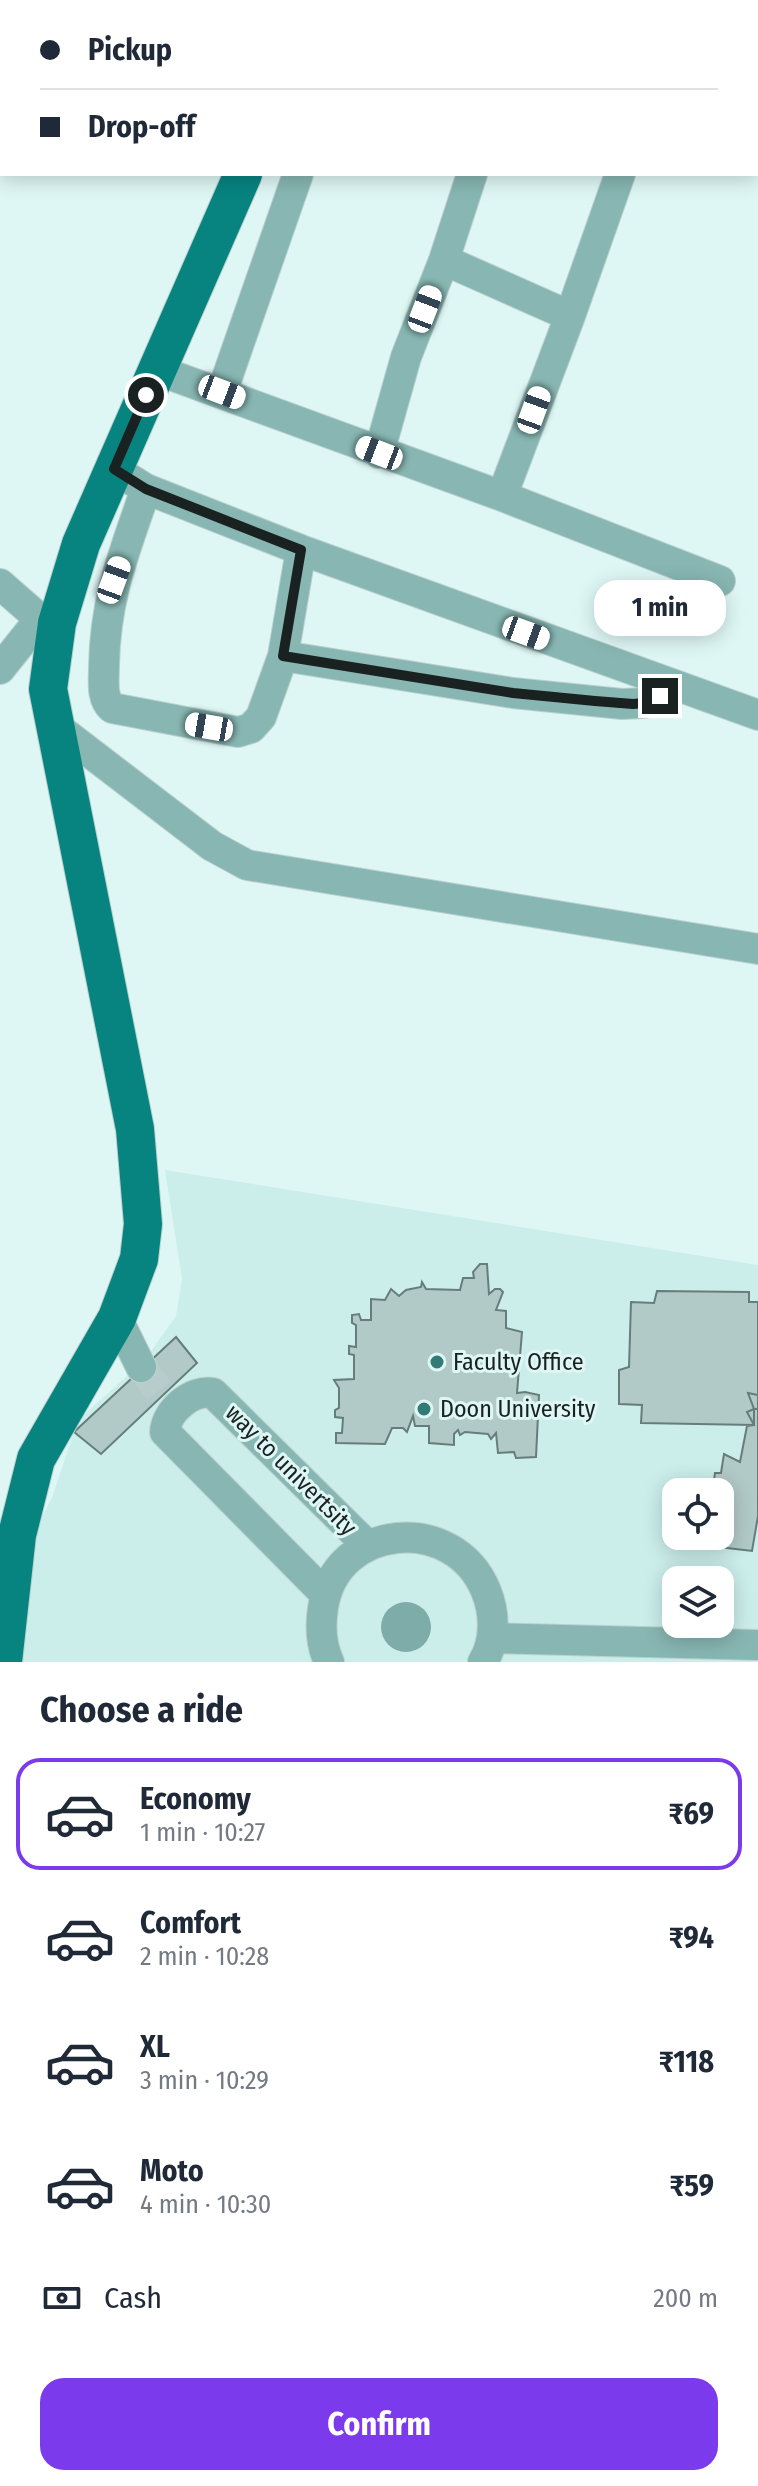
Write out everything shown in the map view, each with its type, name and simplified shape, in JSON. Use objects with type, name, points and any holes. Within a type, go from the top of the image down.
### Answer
[{"type":"main road","points":[[3,1662],[17,1535],[36,1459],[117,1318],[139,1259],[143,1224],[135,1129],[48,689],[49,621],[242,176]]},
{"type":"street","points":[[222,392],[297,176]]},
{"type":"street","points":[[379,453],[406,357],[444,260],[471,176]]},
{"type":"street","points":[[502,496],[619,176]]},
{"type":"street","points":[[444,260],[570,316]]},
{"type":"street","points":[[157,370],[502,496],[720,581]]},
{"type":"street","points":[[114,469],[146,489],[301,550],[676,688],[758,715]]},
{"type":"street","points":[[146,489],[114,580],[106,620],[104,690],[109,706],[120,711],[246,731],[261,717],[283,656],[301,550]]},
{"type":"street","points":[[0,584],[49,621],[0,669]]},
{"type":"street","points":[[283,656],[513,693],[622,704],[644,703],[676,688]]},
{"type":"street","points":[[54,725],[212,846],[247,865],[758,949]]},
{"type":"street","points":[[117,1318],[141,1367]]},
{"type":"street","name":"way to univertsity","points":[[325,1594],[165,1432],[168,1403],[202,1392],[213,1393],[368,1546]]},
{"type":"street","name":"way to univertsity","points":[[329,1662],[320,1627],[325,1594],[335,1574],[349,1558],[386,1539],[424,1538],[442,1544],[458,1554],[478,1575],[490,1600],[493,1619],[487,1656]]},
{"type":"street","points":[[487,1656],[758,1645]]},
{"type":"shaded area","name":"Doon University","points":[[165,1170],[758,1265],[758,1662],[20,1662],[32,1535],[52,1498],[78,1420],[144,1361],[176,1316],[182,1279]]},
{"type":"shaded area","points":[[406,1602],[424,1609],[431,1627],[424,1645],[406,1652],[388,1645],[381,1627],[388,1609]]},
{"type":"building","name":"Faculty Office","points":[[480,1264],[487,1264],[489,1294],[495,1289],[503,1292],[496,1310],[506,1311],[506,1328],[522,1332],[517,1393],[539,1395],[536,1457],[516,1458],[514,1452],[498,1453],[496,1433],[491,1439],[488,1434],[465,1432],[460,1435],[458,1430],[454,1434],[454,1445],[429,1443],[429,1426],[415,1426],[413,1416],[407,1432],[403,1428],[392,1428],[385,1444],[336,1443],[336,1433],[342,1433],[343,1418],[335,1417],[335,1410],[339,1408],[339,1388],[334,1380],[354,1379],[354,1355],[349,1354],[349,1346],[356,1347],[356,1325],[352,1323],[352,1315],[359,1314],[361,1320],[371,1320],[371,1299],[385,1300],[391,1289],[399,1296],[406,1290],[421,1287],[422,1282],[426,1289],[460,1290],[463,1278],[474,1278],[473,1272]]},
{"type":"building","points":[[657,1291],[749,1292],[749,1302],[758,1302],[758,1409],[754,1409],[754,1425],[641,1423],[642,1405],[619,1404],[619,1370],[629,1367],[631,1302],[654,1303]]},
{"type":"building","points":[[176,1337],[197,1363],[101,1454],[74,1432]]},
{"type":"building","points":[[748,1393],[758,1395],[758,1516],[752,1551],[734,1549],[734,1478],[714,1478],[715,1473],[721,1473],[724,1454],[740,1462],[747,1426],[754,1425],[747,1412],[754,1409]]},
{"type":"tunnel","points":[[141,1367],[163,1396]]},
{"type":"place","name":"Faculty Office","points":[[437,1362]]},
{"type":"place","name":"Doon University","points":[[424,1409]]},
{"type":"route","points":[[146,395],[114,469],[146,489],[301,550],[283,656],[513,693],[622,704],[644,703],[660,696]]}]
